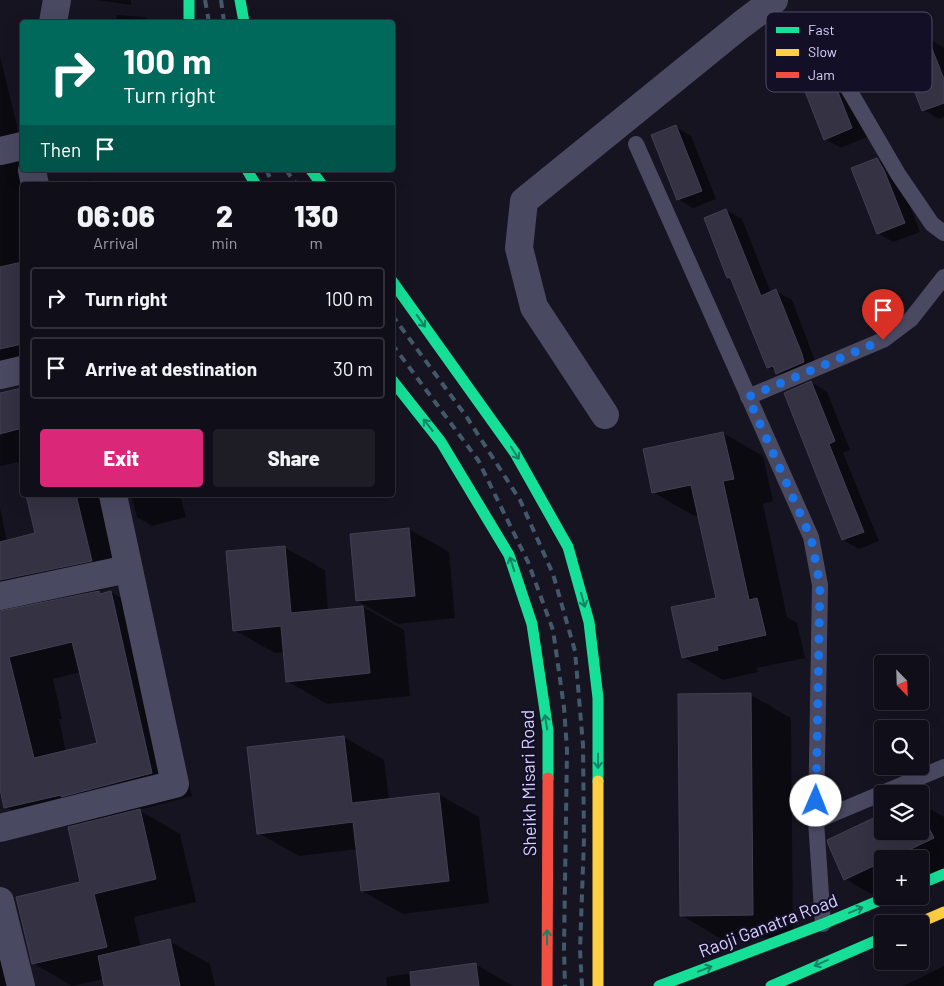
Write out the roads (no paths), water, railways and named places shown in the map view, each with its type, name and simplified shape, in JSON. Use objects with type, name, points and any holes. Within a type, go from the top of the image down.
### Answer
[{"type":"main road","points":[[189,0],[189,20]]},
{"type":"main road","points":[[240,0],[244,20]]},
{"type":"main road","points":[[395,285],[515,453],[568,547],[589,622],[598,698],[598,986]]},
{"type":"main road","name":"Sheikh Misari Road","points":[[395,384],[441,442],[509,555],[532,624],[548,732],[547,986]]},
{"type":"main road","points":[[929,880],[944,874]]},
{"type":"main road","name":"Raoji Ganatra Road","points":[[659,986],[824,924],[874,903]]},
{"type":"main road","points":[[929,918],[944,912]]},
{"type":"main road","points":[[771,986],[874,941]]},
{"type":"street","points":[[53,20],[57,0]]},
{"type":"street","points":[[605,415],[534,307],[518,248],[524,201],[741,24],[774,0]]},
{"type":"street","points":[[0,151],[20,146]]},
{"type":"street","points":[[0,375],[20,370]]},
{"type":"street","points":[[0,828],[175,784],[113,497]]},
{"type":"street","points":[[0,596],[128,569]]},
{"type":"street","points":[[0,901],[21,986]]},
{"type":"lane","points":[[850,92],[898,174],[932,224],[944,233]]},
{"type":"lane","points":[[636,144],[811,538],[820,585],[816,821],[824,924]]},
{"type":"lane","points":[[748,397],[883,340],[911,319],[944,277]]},
{"type":"lane","points":[[816,821],[944,767]]},
{"type":"railway","points":[[205,0],[209,20]]},
{"type":"railway","points":[[221,0],[224,20]]},
{"type":"railway","points":[[267,172],[272,182]]},
{"type":"railway","points":[[287,172],[295,182]]},
{"type":"railway","points":[[395,319],[466,416],[520,500],[553,574],[575,651],[583,745],[584,839],[580,950],[582,986]]},
{"type":"railway","points":[[395,348],[478,460],[528,562],[553,630],[564,707],[567,750],[565,986]]}]
